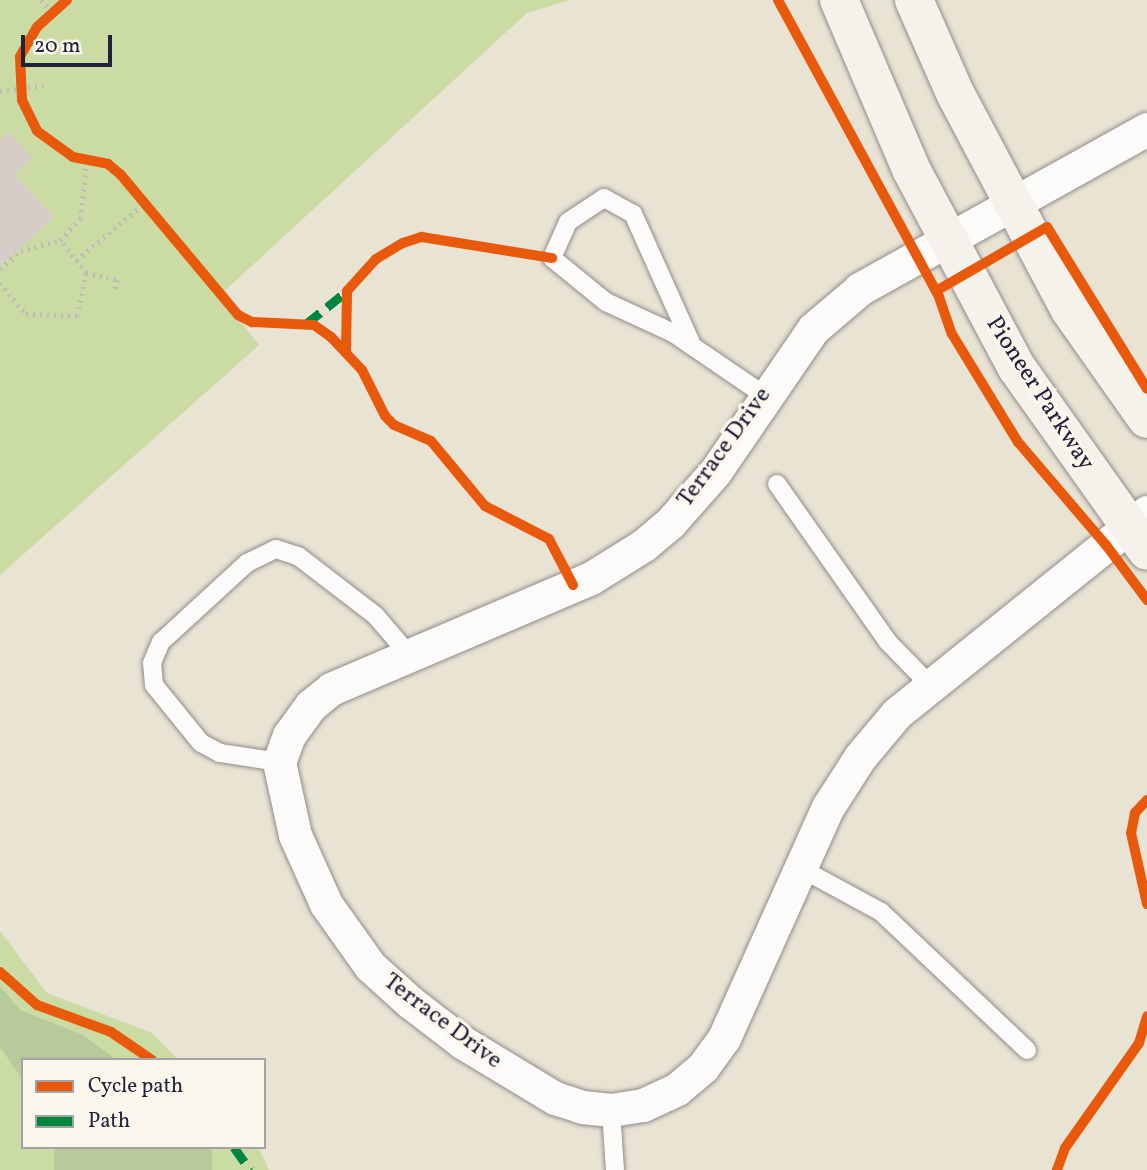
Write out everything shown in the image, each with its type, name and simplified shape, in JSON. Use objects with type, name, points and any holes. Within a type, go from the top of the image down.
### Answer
[{"type":"street","name":"Pioneer Parkway","points":[[839,0],[911,169],[1017,368],[1140,530]]},
{"type":"street","points":[[914,0],[1013,206],[1070,310],[1147,419]]},
{"type":"street","name":"Terrace Drive","points":[[1140,530],[929,684],[860,757],[828,807],[724,1038],[702,1067],[677,1088],[654,1100],[611,1110],[582,1107],[512,1075],[462,1042],[370,966],[320,893],[295,835],[279,762],[289,735],[311,705],[331,689],[592,578],[644,545],[670,523],[715,472],[764,395],[813,329],[860,289],[949,242],[1147,129]]},
{"type":"lane","points":[[692,345],[634,214],[604,198],[568,222],[552,258],[606,302],[692,345],[764,395]]},
{"type":"lane","points":[[777,484],[888,642],[929,684]]},
{"type":"lane","points":[[279,762],[220,753],[201,743],[154,685],[152,663],[161,642],[247,563],[276,550],[298,556],[375,615],[410,656]]},
{"type":"lane","points":[[800,869],[881,912],[1027,1050]]},
{"type":"lane","points":[[611,1110],[615,1170]]},
{"type":"path","points":[[41,0],[52,13]]},
{"type":"path","points":[[0,91],[46,85]]},
{"type":"path","points":[[0,270],[21,251],[60,240],[84,209],[86,162]]},
{"type":"path","points":[[76,260],[144,204]]},
{"type":"path","points":[[60,240],[86,273],[118,280],[115,289]]},
{"type":"path","points":[[0,283],[26,314],[77,316],[86,273]]},
{"type":"green space","points":[[0,0],[570,0],[527,13],[220,295],[259,345],[0,575]]},
{"type":"green space","points":[[0,931],[47,993],[152,1033],[176,1058],[21,1058],[21,1149],[259,1149],[269,1170],[0,1170]]},
{"type":"green space","points":[[0,986],[20,1010],[83,1035],[114,1058],[21,1058],[21,1077],[0,1047]]},
{"type":"green space","points":[[54,1149],[212,1149],[212,1170],[54,1170]]},
{"type":"building","points":[[9,132],[32,158],[14,174],[54,217],[0,266],[0,140]]},
{"type":"marked path","points":[[306,324],[347,291]]},
{"type":"marked path","points":[[235,1149],[250,1170]]},
{"type":"cycle path","points":[[67,0],[37,27],[20,57],[22,100],[37,131],[73,157],[108,164],[121,175],[238,315],[252,322],[314,325],[331,337],[362,370],[385,416],[394,425],[431,441],[485,506],[549,539],[573,585]]},
{"type":"cycle path","points":[[778,0],[939,297],[952,334],[1018,442],[1106,545],[1147,600]]},
{"type":"cycle path","points":[[936,291],[1047,227],[1147,389]]},
{"type":"cycle path","points":[[346,350],[347,291],[376,259],[403,243],[422,237],[552,258]]},
{"type":"cycle path","points":[[1147,800],[1135,813],[1131,833],[1147,904]]},
{"type":"cycle path","points":[[0,972],[37,1005],[111,1032],[149,1058]]},
{"type":"cycle path","points":[[1057,1170],[1065,1148],[1139,1043],[1147,1016]]}]
